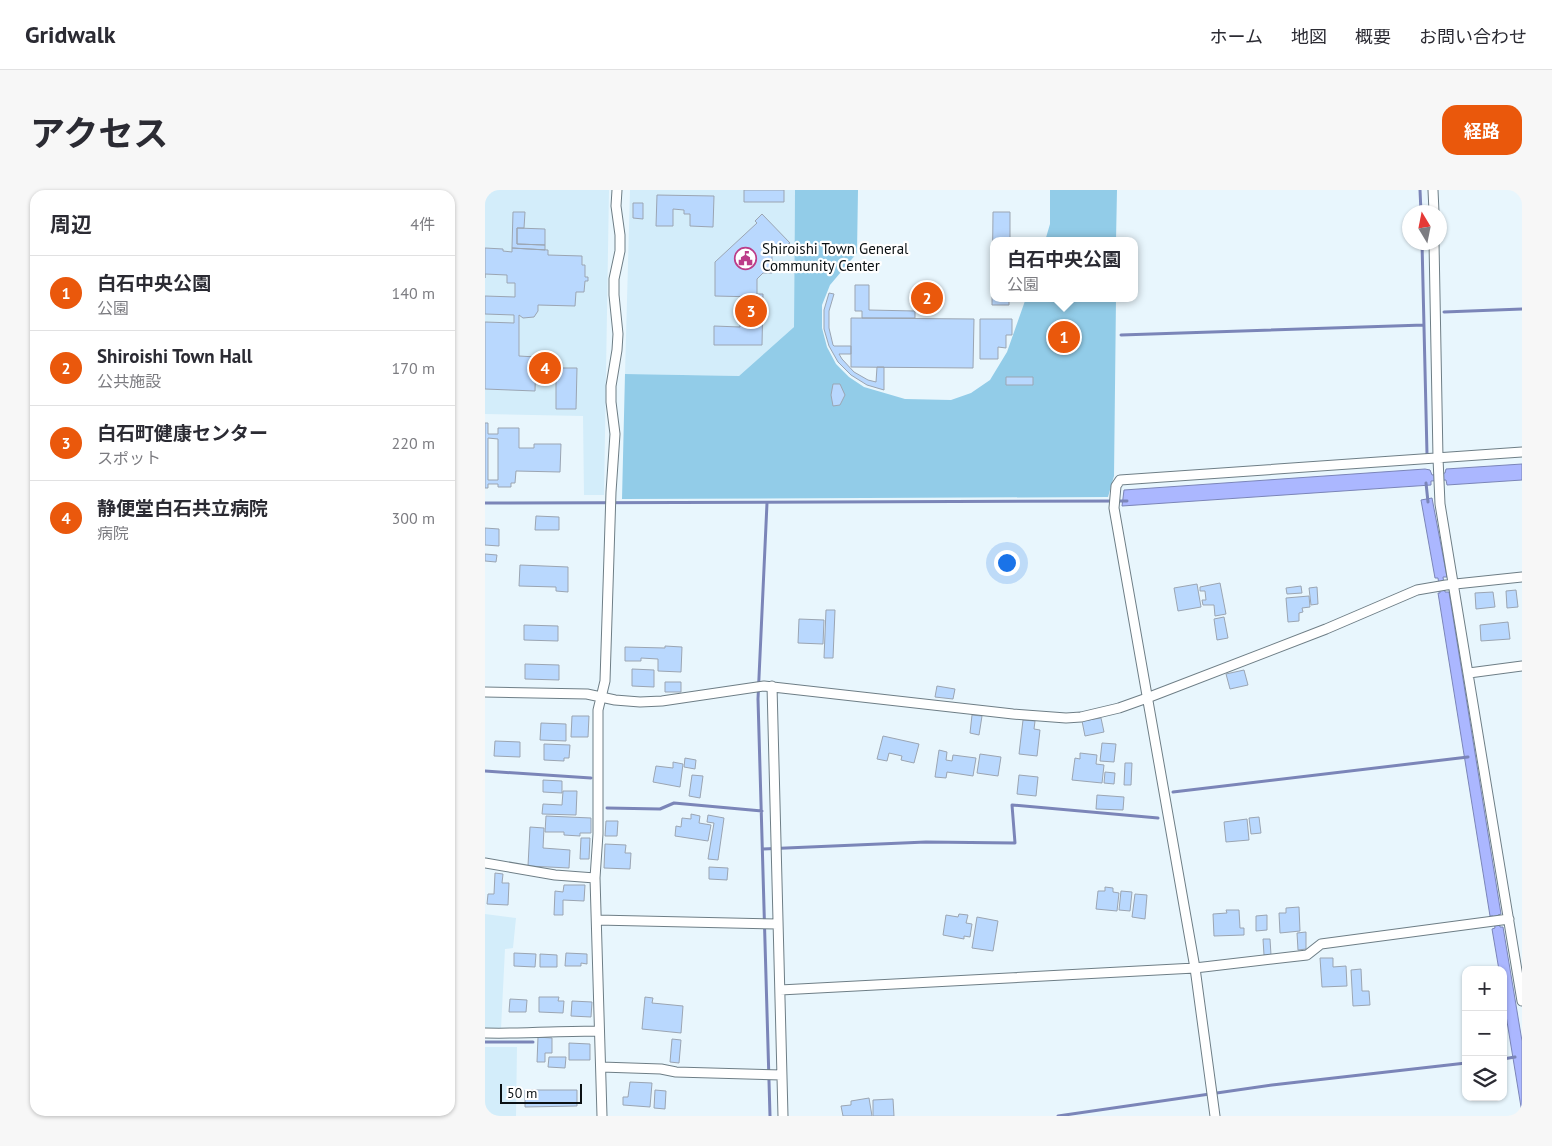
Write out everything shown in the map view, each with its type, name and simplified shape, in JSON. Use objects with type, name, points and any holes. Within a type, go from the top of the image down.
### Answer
[{"type":"street","points":[[602,1116],[595,878],[598,834],[598,710],[605,681],[611,492],[615,434],[611,386],[618,334],[614,295],[614,279],[620,243],[616,206],[617,190]]},
{"type":"street","points":[[1433,190],[1433,205]]},
{"type":"street","points":[[1434,250],[1438,472],[1446,585],[1469,673],[1501,921],[1519,965],[1522,1001]]},
{"type":"street","points":[[1215,1116],[1195,968],[1114,508],[1116,486],[1120,480],[1522,452]]},
{"type":"street","points":[[485,692],[567,693],[640,702],[662,701],[764,686],[1003,713],[1066,718],[1081,717],[1119,708],[1147,698],[1326,629],[1417,590],[1522,577]]},
{"type":"street","points":[[1469,673],[1522,666]]},
{"type":"street","points":[[764,686],[776,849],[769,923],[780,990],[773,1075],[783,1116]]},
{"type":"street","points":[[485,863],[555,875],[595,878]]},
{"type":"street","points":[[597,920],[769,923]]},
{"type":"street","points":[[780,990],[1195,968],[1307,955],[1321,944],[1501,921]]},
{"type":"street","points":[[485,1033],[525,1034],[599,1031]]},
{"type":"street","points":[[601,1067],[661,1069],[676,1072],[773,1075]]},
{"type":"shaded area","points":[[485,190],[609,190],[604,495],[584,495],[583,416],[485,414]]},
{"type":"shaded area","points":[[630,190],[795,190],[794,327],[739,376],[625,374]]},
{"type":"shaded area","points":[[795,190],[858,190],[857,253],[830,285],[822,305],[822,328],[827,347],[836,364],[849,377],[864,387],[905,399],[951,400],[971,393],[990,380],[1007,352],[1025,302],[1116,302],[1114,476],[1108,497],[622,499],[625,374],[739,376],[794,327]]},
{"type":"shaded area","points":[[1050,190],[1117,190],[1116,237],[1046,237],[1050,224]]},
{"type":"shaded area","points":[[485,914],[516,918],[513,948],[505,949],[501,1029],[485,1029]]},
{"type":"shaded area","points":[[485,1047],[517,1047],[516,1116],[485,1116]]},
{"type":"water","points":[[1522,464],[1522,480],[1447,485],[1446,480],[1431,481],[1431,485],[1122,506],[1124,490],[1425,469],[1430,470],[1432,475],[1445,473],[1446,469]]},
{"type":"water","points":[[1432,498],[1447,577],[1443,577],[1445,592],[1449,592],[1501,914],[1498,915],[1500,927],[1503,927],[1522,1041],[1522,1113],[1507,1021],[1507,966],[1498,966],[1492,929],[1495,928],[1493,916],[1490,916],[1438,593],[1440,593],[1438,578],[1435,578],[1421,500]]},
{"type":"building","points":[[744,190],[784,190],[784,202],[744,202]]},
{"type":"building","points":[[657,195],[714,196],[713,227],[690,226],[690,214],[684,214],[684,210],[673,209],[673,226],[656,226]]},
{"type":"building","points":[[633,203],[643,203],[643,219],[633,218]]},
{"type":"building","points":[[513,212],[525,212],[524,228],[517,228],[517,244],[545,245],[545,250],[512,248]]},
{"type":"building","points":[[993,212],[1010,212],[1010,237],[993,237]]},
{"type":"building","name":"Shiroishi Town General Community Center","points":[[762,214],[790,243],[775,253],[772,250],[772,273],[763,273],[757,279],[757,297],[715,296],[715,262],[757,223],[755,221]]},
{"type":"building","points":[[517,228],[545,229],[545,245],[517,244]]},
{"type":"building","points":[[485,248],[503,249],[503,251],[512,252],[512,248],[548,250],[548,255],[582,256],[582,265],[585,265],[585,277],[588,277],[588,281],[585,281],[584,292],[576,292],[575,306],[538,305],[538,311],[534,317],[523,318],[519,315],[519,356],[536,357],[535,391],[485,389],[485,322],[514,323],[514,315],[485,314],[485,296],[515,297],[515,283],[507,283],[507,275],[485,274]]},
{"type":"building","points":[[855,285],[869,285],[869,310],[915,311],[915,318],[862,318],[862,311],[855,311]]},
{"type":"building","points":[[829,293],[834,294],[829,311],[829,328],[833,345],[851,346],[851,354],[839,354],[854,372],[868,380],[876,382],[877,367],[884,367],[884,390],[867,385],[851,375],[838,362],[829,346],[824,329],[824,310]]},
{"type":"building","points":[[756,294],[763,294],[762,345],[714,345],[714,326],[740,327],[741,296],[757,297]]},
{"type":"building","points":[[992,302],[1009,302],[1009,305],[992,305]]},
{"type":"building","points":[[851,318],[974,319],[973,368],[851,367]]},
{"type":"building","points":[[980,319],[1012,319],[1012,335],[1006,335],[1006,348],[998,347],[998,359],[980,359]]},
{"type":"building","points":[[556,368],[577,368],[576,409],[556,409]]},
{"type":"building","points":[[1006,377],[1033,377],[1033,385],[1006,385]]},
{"type":"building","points":[[833,384],[840,384],[845,395],[840,405],[833,406],[831,395]]},
{"type":"building","points":[[485,423],[488,423],[488,434],[498,434],[498,428],[519,428],[519,448],[534,448],[534,444],[561,444],[560,472],[516,471],[515,483],[511,483],[511,487],[498,487],[498,484],[488,484],[488,488],[485,488]],"holes":[[[488,438],[498,439],[498,480],[488,480]]]},
{"type":"building","points":[[536,516],[559,517],[559,530],[535,530]]},
{"type":"building","points":[[485,528],[499,529],[499,546],[485,545]]},
{"type":"building","points":[[485,554],[497,555],[496,562],[485,561]]},
{"type":"building","points":[[520,565],[568,567],[568,592],[556,591],[556,587],[519,586]]},
{"type":"building","points":[[1220,583],[1226,614],[1215,616],[1214,605],[1203,605],[1202,600],[1206,600],[1205,591],[1200,591],[1200,587]]},
{"type":"building","points":[[1197,584],[1201,607],[1178,611],[1174,588]]},
{"type":"building","points":[[1301,586],[1302,593],[1287,594],[1286,588]]},
{"type":"building","points":[[1317,587],[1318,604],[1311,605],[1309,588]]},
{"type":"building","points":[[1516,590],[1518,607],[1507,608],[1506,591]]},
{"type":"building","points":[[1493,592],[1495,607],[1476,609],[1475,593]]},
{"type":"building","points":[[1309,596],[1310,607],[1302,608],[1303,612],[1299,613],[1299,621],[1288,622],[1286,598]]},
{"type":"building","points":[[826,610],[835,610],[833,658],[824,658]]},
{"type":"building","points":[[1224,617],[1228,638],[1217,640],[1214,619]]},
{"type":"building","points":[[799,619],[824,620],[823,644],[798,643]]},
{"type":"building","points":[[1508,622],[1510,639],[1481,641],[1480,625]]},
{"type":"building","points":[[524,625],[558,626],[558,641],[524,640]]},
{"type":"building","points":[[665,646],[682,647],[681,672],[658,671],[658,659],[641,658],[641,661],[625,661],[625,647],[665,648]]},
{"type":"building","points":[[525,664],[559,665],[559,680],[525,679]]},
{"type":"building","points":[[632,669],[654,670],[654,687],[632,686]]},
{"type":"building","points":[[1244,670],[1248,685],[1230,689],[1226,674]]},
{"type":"building","points":[[665,682],[681,682],[681,692],[665,692]]},
{"type":"building","points":[[937,686],[955,689],[953,699],[935,697]]},
{"type":"building","points":[[972,715],[982,716],[979,735],[970,733]]},
{"type":"building","points":[[572,716],[589,716],[588,737],[571,737]]},
{"type":"building","points":[[1101,718],[1104,732],[1085,736],[1082,721]]},
{"type":"building","points":[[1023,720],[1035,721],[1034,729],[1040,730],[1037,756],[1019,754]]},
{"type":"building","points":[[541,723],[566,724],[566,741],[540,740]]},
{"type":"building","points":[[883,736],[919,744],[914,763],[901,760],[902,756],[889,753],[887,761],[877,759]]},
{"type":"building","points":[[495,741],[520,742],[520,757],[494,756]]},
{"type":"building","points":[[1102,743],[1116,744],[1114,762],[1100,761]]},
{"type":"building","points":[[544,744],[570,745],[569,758],[564,758],[564,761],[544,760]]},
{"type":"building","points":[[939,750],[947,752],[946,760],[952,761],[953,755],[976,758],[973,776],[947,772],[946,778],[935,777]]},
{"type":"building","points":[[1080,753],[1097,755],[1096,764],[1104,765],[1102,783],[1072,780],[1075,758],[1080,759]]},
{"type":"building","points":[[980,754],[1001,757],[998,776],[977,773]]},
{"type":"building","points":[[685,758],[696,760],[695,769],[684,767]]},
{"type":"building","points":[[673,762],[683,764],[680,787],[653,782],[656,766],[673,768]]},
{"type":"building","points":[[1125,763],[1132,763],[1131,785],[1124,785]]},
{"type":"building","points":[[1105,772],[1115,773],[1114,784],[1104,783]]},
{"type":"building","points":[[692,775],[703,776],[700,798],[689,796]]},
{"type":"building","points":[[1019,775],[1038,777],[1036,796],[1017,794]]},
{"type":"building","points":[[543,780],[562,781],[562,793],[543,792]]},
{"type":"building","points":[[563,791],[577,791],[576,815],[542,814],[543,804],[562,805]]},
{"type":"building","points":[[1097,795],[1124,797],[1123,810],[1096,809]]},
{"type":"building","points":[[691,814],[700,816],[699,823],[711,825],[708,841],[675,836],[676,826],[681,827],[682,818],[691,819]]},
{"type":"building","points":[[708,815],[724,818],[718,860],[708,859],[714,823],[707,822]]},
{"type":"building","points":[[546,816],[591,818],[591,833],[580,833],[580,836],[564,835],[564,832],[545,832]]},
{"type":"building","points":[[1259,817],[1261,833],[1251,834],[1249,818]]},
{"type":"building","points":[[1247,819],[1249,840],[1226,842],[1224,822]]},
{"type":"building","points":[[606,821],[618,821],[617,836],[605,836]]},
{"type":"building","points":[[530,827],[544,828],[543,848],[570,850],[569,868],[528,866]]},
{"type":"building","points":[[581,838],[590,838],[589,859],[580,859]]},
{"type":"building","points":[[605,844],[626,845],[625,853],[631,853],[630,869],[604,868]]},
{"type":"building","points":[[709,867],[728,868],[727,880],[709,879]]},
{"type":"building","points":[[495,873],[503,874],[502,883],[509,883],[508,905],[487,904],[488,894],[494,894]]},
{"type":"building","points":[[564,885],[585,885],[584,901],[563,900],[563,915],[554,915],[555,891],[563,892]]},
{"type":"building","points":[[1105,887],[1113,888],[1113,892],[1119,893],[1117,911],[1096,909],[1098,891],[1105,891]]},
{"type":"building","points":[[1121,891],[1132,892],[1130,911],[1119,910]]},
{"type":"building","points":[[1135,894],[1147,895],[1145,919],[1132,917]]},
{"type":"building","points":[[1299,907],[1300,931],[1280,933],[1279,913],[1286,913],[1286,908]]},
{"type":"building","points":[[1226,910],[1239,910],[1240,928],[1244,928],[1244,935],[1214,936],[1213,914],[1227,913]]},
{"type":"building","points":[[959,914],[968,915],[966,923],[972,924],[970,937],[964,936],[964,939],[943,935],[946,915],[958,917]]},
{"type":"building","points":[[1267,915],[1267,930],[1256,931],[1256,916]]},
{"type":"building","points":[[977,917],[998,921],[993,951],[972,948]]},
{"type":"building","points":[[1306,932],[1306,949],[1298,950],[1297,933]]},
{"type":"building","points":[[1263,939],[1270,939],[1271,955],[1264,955]]},
{"type":"building","points":[[514,953],[536,954],[535,967],[514,966]]},
{"type":"building","points":[[566,953],[587,954],[587,964],[581,963],[581,966],[565,966]]},
{"type":"building","points":[[540,954],[557,955],[557,967],[540,967]]},
{"type":"building","points":[[1320,958],[1333,958],[1333,967],[1346,966],[1347,986],[1322,987]]},
{"type":"building","points":[[1361,969],[1362,991],[1369,991],[1370,1005],[1353,1006],[1351,970]]},
{"type":"building","points":[[539,997],[559,997],[558,1001],[564,1001],[563,1013],[539,1012]]},
{"type":"building","points":[[645,997],[653,998],[652,1003],[683,1006],[681,1033],[642,1029]]},
{"type":"building","points":[[510,999],[527,1000],[526,1012],[509,1012]]},
{"type":"building","points":[[572,1001],[592,1002],[591,1017],[571,1016]]},
{"type":"building","points":[[538,1037],[552,1038],[552,1053],[545,1053],[545,1062],[537,1062]]},
{"type":"building","points":[[672,1039],[681,1040],[679,1063],[670,1062]]},
{"type":"building","points":[[569,1043],[590,1044],[590,1060],[569,1060]]},
{"type":"building","points":[[549,1057],[566,1057],[565,1068],[548,1067]]},
{"type":"building","points":[[630,1082],[652,1083],[650,1107],[623,1105],[623,1097],[628,1097]]},
{"type":"building","points":[[525,1090],[577,1090],[577,1106],[525,1107]]},
{"type":"building","points":[[655,1090],[666,1091],[665,1109],[654,1108]]},
{"type":"building","points":[[869,1098],[872,1116],[843,1116],[841,1106],[851,1105],[851,1101]]},
{"type":"building","points":[[893,1099],[894,1116],[873,1116],[873,1100]]},
{"type":"waterway","points":[[1420,190],[1421,205]]},
{"type":"waterway","points":[[1422,250],[1427,454]]},
{"type":"waterway","points":[[1444,312],[1522,309]]},
{"type":"waterway","points":[[1121,335],[1424,325]]},
{"type":"waterway","points":[[1426,483],[1428,502]]},
{"type":"waterway","points":[[485,503],[1127,501]]},
{"type":"waterway","points":[[767,503],[758,699],[770,1116]]},
{"type":"waterway","points":[[1173,792],[1468,757]]},
{"type":"waterway","points":[[485,771],[591,778]]},
{"type":"waterway","points":[[607,808],[660,809],[674,803],[762,811]]},
{"type":"waterway","points":[[763,849],[926,842],[1015,843],[1012,805],[1158,818]]},
{"type":"waterway","points":[[485,1042],[533,1042]]},
{"type":"waterway","points":[[1507,1058],[1515,1057]]},
{"type":"waterway","points":[[1058,1116],[1272,1085],[1462,1063]]},
{"type":"place","name":"Shiroishi Town General Community Center","points":[[746,258]]},
{"type":"place","name":"Shiroishi Town Hall","points":[[927,298]]},
{"type":"place","name":"白石町健康センター","points":[[751,311]]},
{"type":"place","name":"白石中央公園","points":[[1064,337]]},
{"type":"place","name":"静便堂白石共立病院","points":[[545,368]]}]
